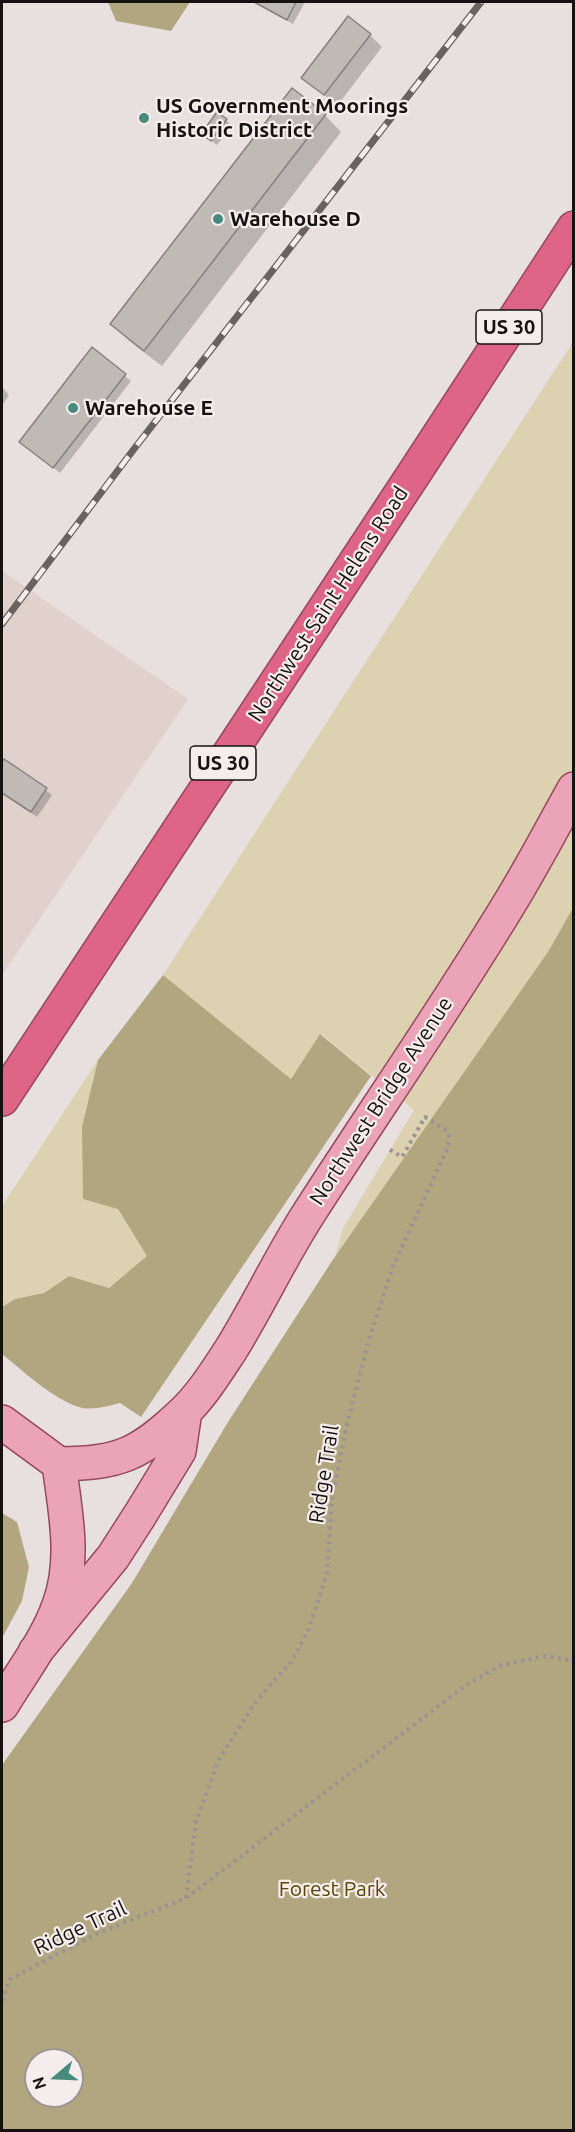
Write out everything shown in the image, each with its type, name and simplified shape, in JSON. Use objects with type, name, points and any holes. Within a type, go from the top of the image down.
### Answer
[{"type":"highway","name":"Northwest Saint Helens Road","points":[[2,1099],[417,470],[573,228]]},
{"type":"main road","name":"Northwest Bridge Avenue","points":[[2,1705],[35,1652],[59,1605],[64,1586],[68,1551],[58,1464],[108,1461],[135,1451],[148,1443],[185,1411],[219,1368],[310,1212],[514,896],[573,789]]},
{"type":"main road","name":"Northwest Bridge Avenue","points":[[35,1652],[118,1549],[179,1451],[185,1411]]},
{"type":"main road","points":[[2,1422],[58,1464]]},
{"type":"path","name":"Ridge Trail","points":[[186,1898],[196,1821],[220,1757],[257,1700],[291,1662],[308,1632],[327,1573],[332,1498],[348,1420],[368,1343],[392,1269],[448,1147],[449,1135],[447,1131],[425,1117],[402,1157],[383,1146]]},
{"type":"path","name":"Ridge Trail","points":[[2,2001],[10,1979],[96,1934],[186,1898],[469,1683],[502,1665],[545,1656],[573,1661]]},
{"type":"shaded area","points":[[2,571],[188,699],[2,975]]},
{"type":"green space","points":[[108,2],[190,2],[171,31],[116,21]]},
{"type":"green space","name":"Forest Park","points":[[573,342],[573,2130],[2,2130],[2,1980],[241,1646],[342,1230],[414,1110],[321,1034],[291,1079],[163,975]]},
{"type":"green space","name":"Forest Park","points":[[573,908],[573,2130],[2,2130],[2,1765],[132,1583],[228,1422],[332,1261],[548,952]]},
{"type":"green space","points":[[163,975],[291,1079],[320,1034],[371,1076],[141,1417],[120,1403],[105,1407],[79,1407],[59,1398],[29,1376],[2,1354],[2,1307],[15,1299],[44,1293],[69,1276],[109,1288],[147,1256],[118,1209],[83,1199],[82,1127],[98,1060]]},
{"type":"green space","points":[[98,1060],[82,1127],[118,1209],[148,1256],[109,1288],[69,1276],[44,1293],[15,1299],[2,1307],[2,1206]]},
{"type":"green space","points":[[2,1513],[17,1522],[29,1567],[22,1601],[2,1638]]},
{"type":"building","points":[[254,2],[296,2],[287,20]]},
{"type":"building","points":[[348,16],[371,34],[324,95],[301,78]]},
{"type":"building","name":"Warehouse D","points":[[292,88],[326,114],[144,351],[110,324]]},
{"type":"building","points":[[217,112],[227,119],[211,141],[201,134]]},
{"type":"building","name":"Warehouse E","points":[[92,347],[126,374],[53,468],[19,442]]},
{"type":"building","points":[[4,759],[47,788],[31,812],[2,793],[2,762]]},
{"type":"railway","points":[[2,624],[134,449],[481,2]]},
{"type":"place","name":"US Government Moorings Historic District","points":[[144,118]]},
{"type":"place","name":"Warehouse D","points":[[218,219]]},
{"type":"place","name":"Warehouse E","points":[[73,408]]}]
